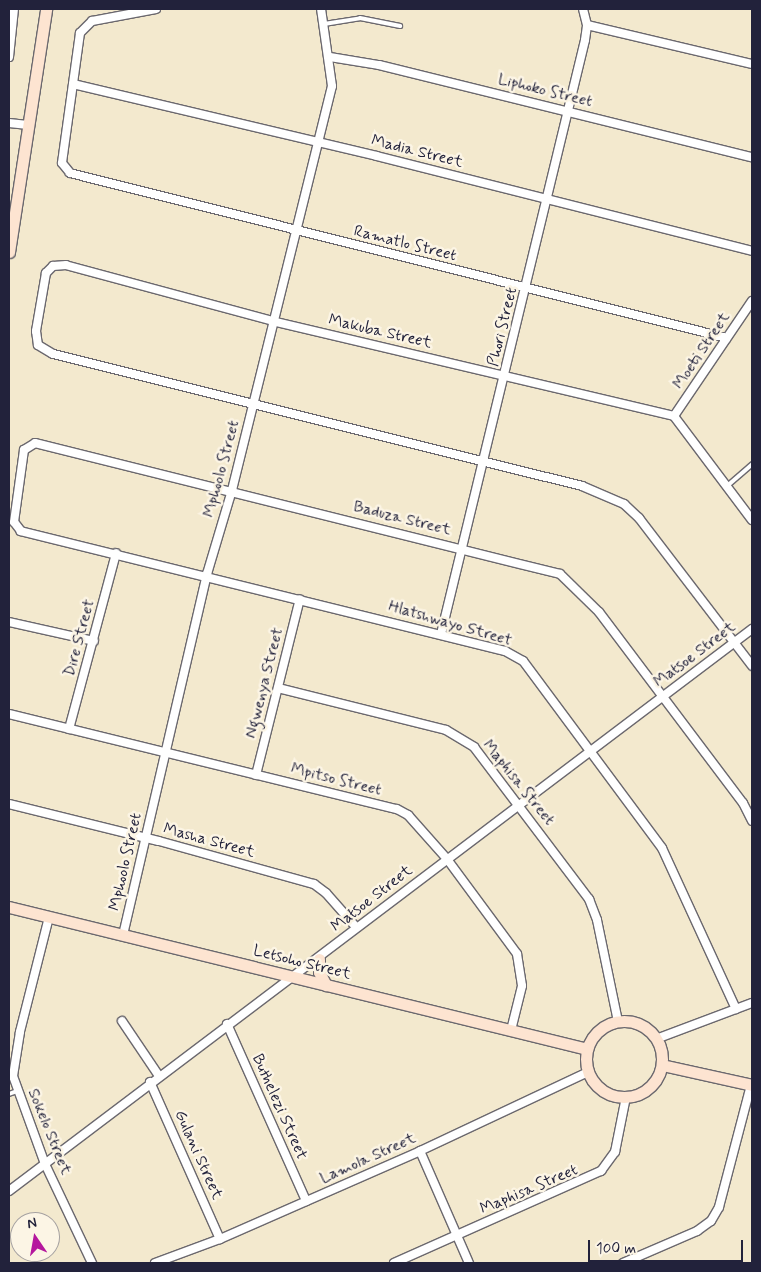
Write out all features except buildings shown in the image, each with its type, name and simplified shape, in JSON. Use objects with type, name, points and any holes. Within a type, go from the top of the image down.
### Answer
[{"type":"street","points":[[9,57],[14,9]]},
{"type":"street","points":[[9,252],[46,9]]},
{"type":"street","points":[[73,84],[77,41],[85,25],[92,20],[156,9]]},
{"type":"street","name":"Mphoolo Street","points":[[123,935],[207,574],[232,490],[295,232],[320,142],[332,86],[330,58],[320,9]]},
{"type":"street","points":[[583,9],[587,25],[752,64]]},
{"type":"street","name":"Phori Street","points":[[441,634],[527,288],[587,25]]},
{"type":"street","name":"Liphoko Street","points":[[330,58],[379,65],[752,157]]},
{"type":"street","name":"Madia Street","points":[[73,84],[320,142],[752,251]]},
{"type":"street","name":"Ramatlo Street","points":[[73,84],[62,162],[64,169],[77,176],[295,232],[727,338]]},
{"type":"street","points":[[9,123],[28,126]]},
{"type":"street","name":"Makuba Street","points":[[253,403],[53,354],[38,345],[36,331],[46,273],[58,265],[273,321],[674,416]]},
{"type":"street","name":"Moeti Street","points":[[674,416],[752,301]]},
{"type":"street","points":[[253,403],[582,486],[624,504],[639,518],[752,666]]},
{"type":"street","points":[[674,416],[752,520]]},
{"type":"street","name":"Baduza Street","points":[[29,534],[21,531],[14,522],[15,506],[24,450],[35,443],[232,490],[560,574],[600,612],[743,803],[752,821]]},
{"type":"street","name":"Hlatshwayo Street","points":[[29,534],[207,574],[441,634],[506,651],[522,661],[662,848],[736,1009]]},
{"type":"street","name":"Dire Street","points":[[70,729],[116,553]]},
{"type":"street","name":"Ngwenya Street","points":[[256,775],[300,598]]},
{"type":"street","points":[[9,622],[94,640]]},
{"type":"street","name":"Matsoe Street","points":[[9,1191],[227,1024],[290,977],[319,959],[356,927],[519,804],[592,752],[752,629]]},
{"type":"street","name":"Maphisa Street","points":[[278,688],[460,736],[486,761],[592,904],[618,1021]]},
{"type":"street","name":"Mpitso Street","points":[[9,714],[397,809],[416,821],[447,859],[517,954],[522,986],[511,1030]]},
{"type":"street","name":"Masha Street","points":[[9,804],[146,838],[314,884],[326,892],[356,927]]},
{"type":"street","name":"Letsoho Street","points":[[9,907],[587,1049]]},
{"type":"street","name":"Sokelo Street","points":[[49,918],[14,1058],[13,1093],[92,1263]]},
{"type":"street","points":[[319,959],[319,972],[326,986]]},
{"type":"street","points":[[656,1039],[752,1003]]},
{"type":"street","points":[[122,1021],[159,1076]]},
{"type":"street","points":[[618,1021],[641,1025],[656,1039],[662,1052],[662,1065],[650,1088],[626,1097],[602,1091],[588,1072],[587,1049],[598,1031],[618,1021]]},
{"type":"street","name":"Buthelezi Street","points":[[227,1024],[306,1201]]},
{"type":"street","points":[[623,1263],[698,1231],[711,1221],[719,1207],[752,1085],[662,1065]]},
{"type":"street","name":"Lamola Street","points":[[155,1263],[220,1238],[420,1151],[588,1072]]},
{"type":"street","name":"Gulani Street","points":[[150,1082],[220,1238]]},
{"type":"street","name":"Maphisa Street","points":[[394,1263],[601,1172],[615,1152],[626,1097]]},
{"type":"street","points":[[420,1151],[469,1263]]},
{"type":"lane","points":[[324,24],[360,18],[400,26]]},
{"type":"lane","points":[[726,486],[752,464]]}]
